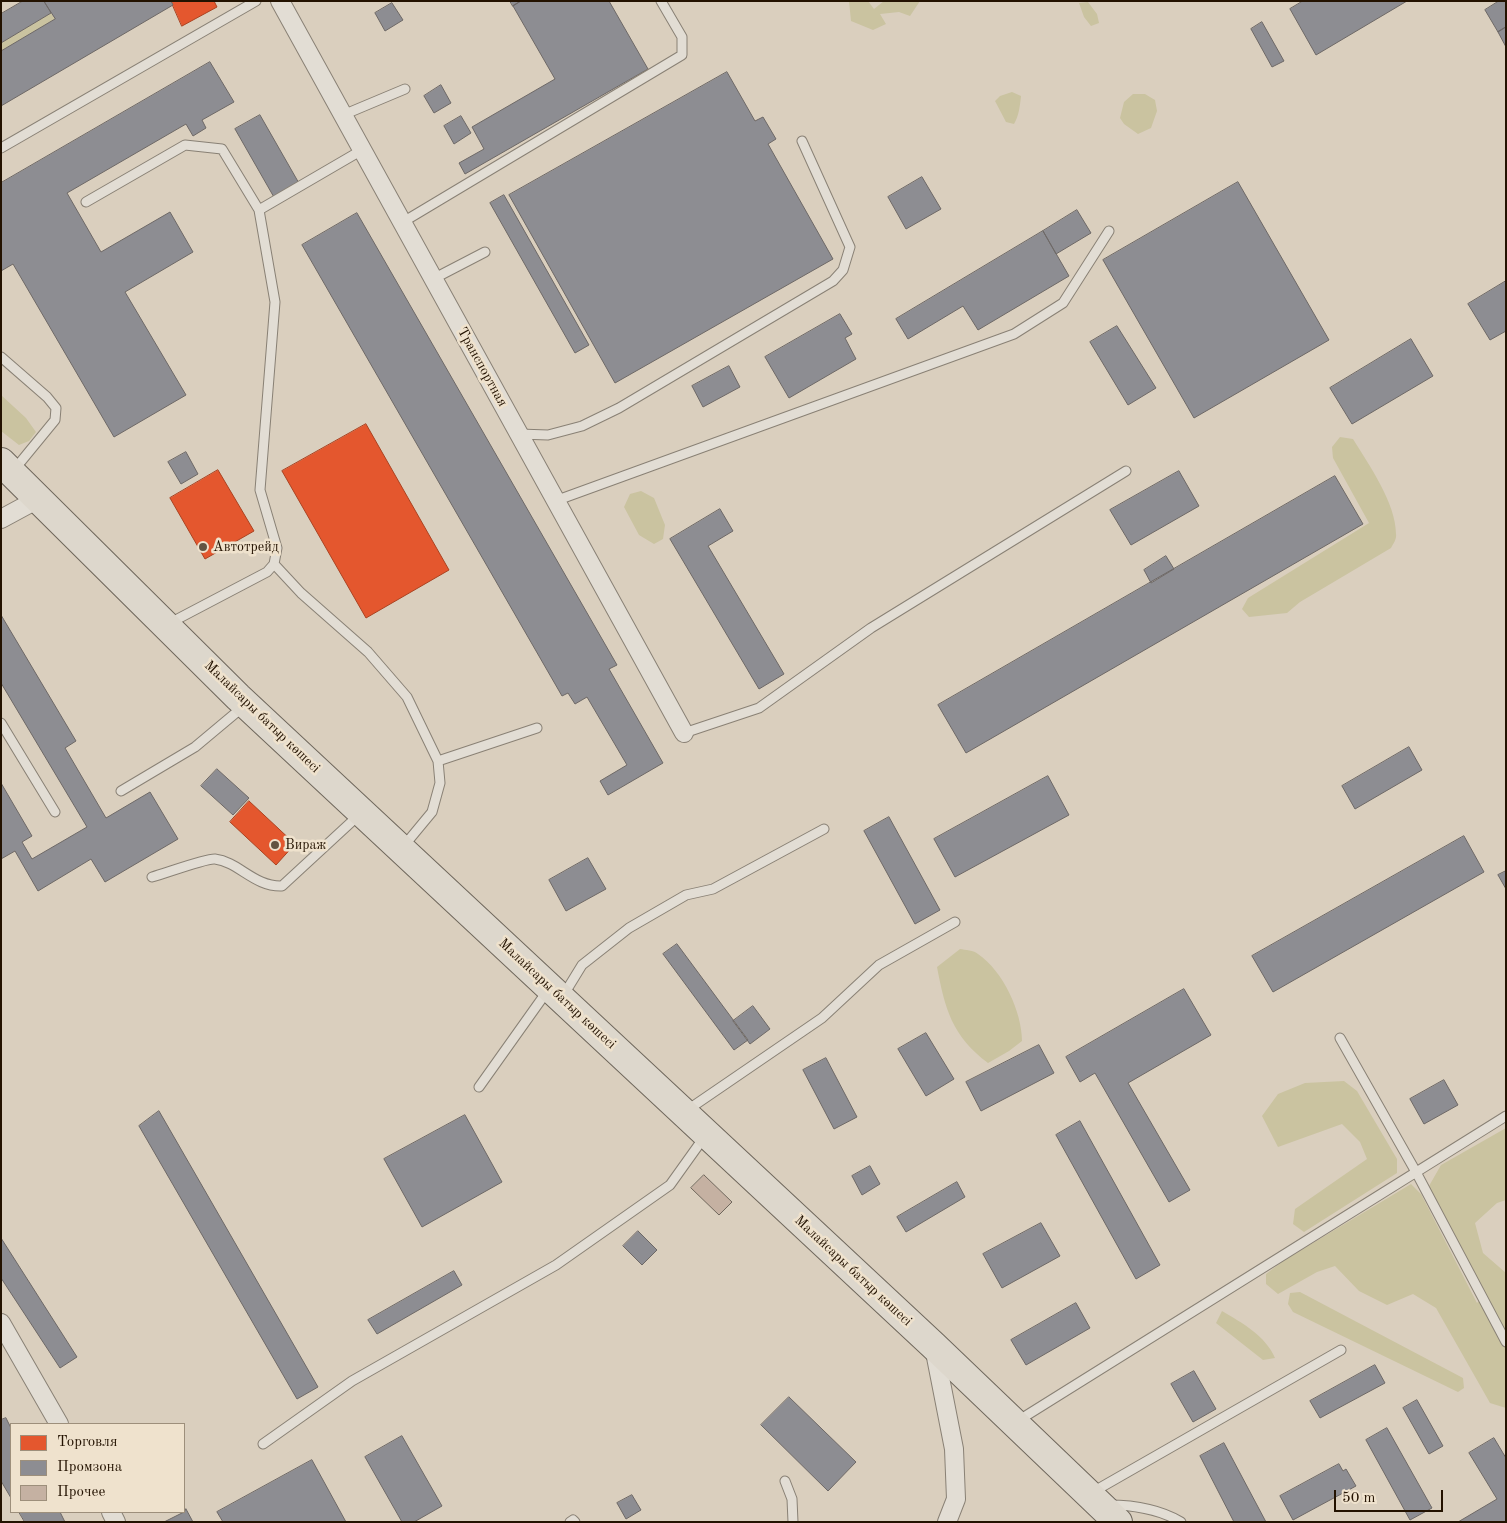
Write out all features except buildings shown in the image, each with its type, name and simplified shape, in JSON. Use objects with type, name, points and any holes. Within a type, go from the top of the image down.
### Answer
[{"type":"highway","name":"Малайсары батыр көшесі","points":[[6,467],[246,704],[934,1346],[1102,1507]]},
{"type":"street","name":"Транспортная","points":[[280,1],[684,732]]},
{"type":"street","points":[[1,519],[38,499]]},
{"type":"street","points":[[1,1323],[58,1423]]},
{"type":"street","points":[[934,1346],[954,1449],[956,1499],[948,1522]]},
{"type":"lane","points":[[1,148],[256,1]]},
{"type":"lane","points":[[403,222],[682,55],[682,37],[660,1]]},
{"type":"lane","points":[[343,116],[405,89]]},
{"type":"lane","points":[[518,434],[548,435],[582,426],[619,408],[833,282],[844,270],[850,247],[802,141]]},
{"type":"lane","points":[[86,202],[185,145],[222,149],[259,210],[275,302],[260,490],[276,542],[277,556],[274,564],[267,572],[166,625]]},
{"type":"lane","points":[[259,210],[362,150]]},
{"type":"lane","points":[[555,501],[1014,334],[1063,303],[1109,232]]},
{"type":"lane","points":[[433,279],[485,252]]},
{"type":"lane","points":[[1,357],[56,408],[55,420],[6,467]]},
{"type":"lane","points":[[684,732],[759,708],[871,628],[1126,471]]},
{"type":"lane","points":[[274,564],[301,593],[368,652],[407,696],[438,761],[440,783],[432,812],[401,849]]},
{"type":"lane","points":[[121,791],[196,747],[246,704]]},
{"type":"lane","points":[[1,723],[55,812]]},
{"type":"lane","points":[[438,761],[537,728]]},
{"type":"lane","points":[[152,877],[214,859],[228,862],[250,877],[264,883],[282,886],[362,812]]},
{"type":"lane","points":[[479,1087],[556,993],[582,965],[629,928],[686,895],[713,889],[824,829]]},
{"type":"lane","points":[[684,1113],[822,1018],[880,965],[955,922]]},
{"type":"lane","points":[[1340,1038],[1416,1172],[1506,1342]]},
{"type":"lane","points":[[1014,1423],[1506,1116]]},
{"type":"lane","points":[[263,1444],[352,1382],[556,1265],[670,1185],[707,1134]]},
{"type":"lane","points":[[1102,1507],[1341,1350]]},
{"type":"lane","points":[[785,1481],[792,1498],[793,1522]]},
{"type":"lane","points":[[1102,1507],[1128,1505],[1162,1512],[1181,1522]]},
{"type":"lane","points":[[570,1522],[573,1520],[575,1522]]},
{"type":"shaded area","points":[[849,1],[868,1],[874,9],[884,1],[920,1],[910,16],[899,12],[880,14],[886,24],[873,30],[851,21]]},
{"type":"shaded area","points":[[1088,2],[1097,14],[1099,23],[1091,26],[1084,17],[1079,3]]},
{"type":"shaded area","points":[[51,13],[55,19],[1,51],[1,43]]},
{"type":"shaded area","points":[[1012,92],[1021,96],[1014,124],[1006,122],[995,101],[1000,96]]},
{"type":"shaded area","points":[[1133,94],[1145,94],[1155,100],[1157,111],[1151,128],[1138,134],[1124,124],[1120,118],[1124,102]]},
{"type":"shaded area","points":[[1,395],[26,418],[36,432],[29,441],[19,445],[1,431]]},
{"type":"shaded area","points":[[1340,437],[1353,439],[1374,472],[1392,510],[1395,522],[1395,541],[1391,548],[1300,602],[1287,613],[1249,617],[1242,609],[1248,598],[1369,523],[1333,458],[1332,447]]},
{"type":"shaded area","points":[[641,491],[654,498],[665,525],[663,539],[654,544],[639,535],[624,507],[630,494]]},
{"type":"shaded area","points":[[960,949],[972,951],[987,961],[1003,981],[1019,1018],[1022,1041],[988,1063],[966,1043],[958,1032],[943,996],[937,967]]},
{"type":"shaded area","points":[[1344,1081],[1357,1091],[1397,1159],[1397,1173],[1304,1232],[1293,1224],[1295,1209],[1367,1159],[1360,1142],[1342,1124],[1278,1147],[1262,1116],[1278,1094],[1305,1083]]},
{"type":"shaded area","points":[[1506,1128],[1506,1200],[1497,1203],[1475,1223],[1483,1253],[1506,1273],[1506,1408],[1490,1403],[1436,1308],[1413,1294],[1387,1305],[1359,1291],[1335,1266],[1317,1272],[1278,1294],[1266,1284],[1266,1274],[1283,1261],[1411,1184],[1421,1194],[1477,1303],[1485,1294],[1429,1186],[1441,1165]]},
{"type":"shaded area","points":[[1300,1292],[1463,1378],[1464,1388],[1458,1392],[1293,1312],[1288,1304],[1290,1293]]},
{"type":"shaded area","points":[[1222,1311],[1259,1336],[1275,1358],[1263,1360],[1216,1323]]},
{"type":"place","name":"Автотрейд","points":[[203,547]]},
{"type":"place","name":"Вираж","points":[[275,845]]}]
